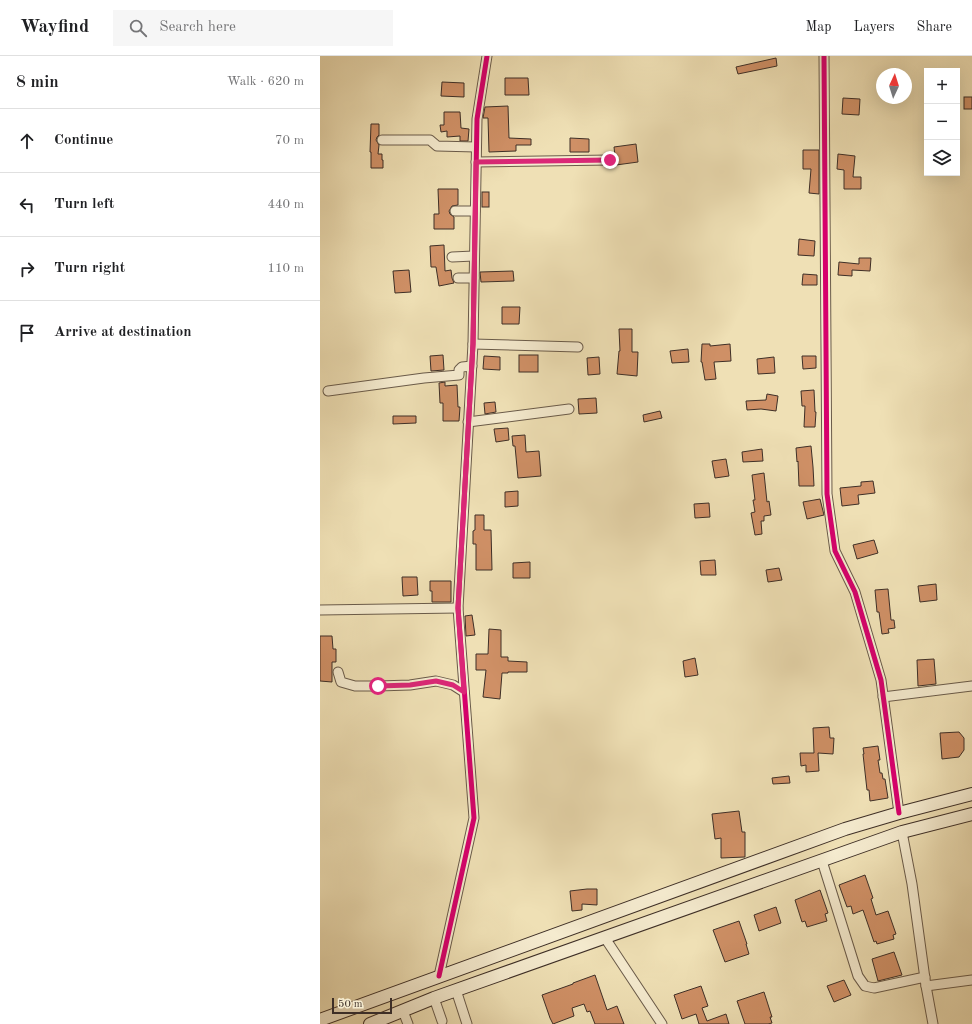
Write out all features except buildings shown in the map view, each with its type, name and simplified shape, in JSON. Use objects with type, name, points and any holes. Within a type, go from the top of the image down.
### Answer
[{"type":"main road","points":[[320,1020],[845,829],[972,794]]},
{"type":"main road","points":[[370,1024],[456,990],[902,832],[972,814]]},
{"type":"street","points":[[439,976],[474,818],[458,608],[473,344],[477,119],[486,56]]},
{"type":"street","points":[[824,56],[828,494],[835,551],[855,592],[881,680],[899,813]]},
{"type":"street","points":[[382,140],[430,140],[437,146],[476,147]]},
{"type":"street","points":[[476,162],[610,160]]},
{"type":"street","points":[[455,211],[475,211]]},
{"type":"street","points":[[452,257],[474,256]]},
{"type":"street","points":[[458,278],[474,278]]},
{"type":"street","points":[[473,344],[578,347]]},
{"type":"street","points":[[328,391],[424,378],[459,375],[459,370],[462,367],[472,366]]},
{"type":"street","points":[[468,422],[569,408]]},
{"type":"street","points":[[320,610],[458,608]]},
{"type":"street","points":[[338,672],[341,682],[355,686],[410,685],[436,681],[453,685],[464,692]]},
{"type":"street","points":[[883,697],[972,686]]},
{"type":"street","points":[[902,832],[912,884],[926,986],[933,1024]]},
{"type":"street","points":[[822,861],[858,976],[865,986],[874,988],[925,977]]},
{"type":"street","points":[[605,938],[662,1024]]},
{"type":"street","points":[[926,986],[972,980]]},
{"type":"street","points":[[456,990],[467,1024]]},
{"type":"street","points":[[434,998],[442,1021]]},
{"type":"street","points":[[403,1011],[408,1024]]},
{"type":"cycle path","points":[[439,976],[474,818],[458,608],[473,344],[477,119],[487,56]]},
{"type":"cycle path","points":[[824,56],[827,494],[835,551],[855,592],[881,680],[899,813]]},
{"type":"route","points":[[378,686],[410,685],[436,681],[453,685],[464,692],[458,608],[473,344],[476,162],[610,160]]}]
